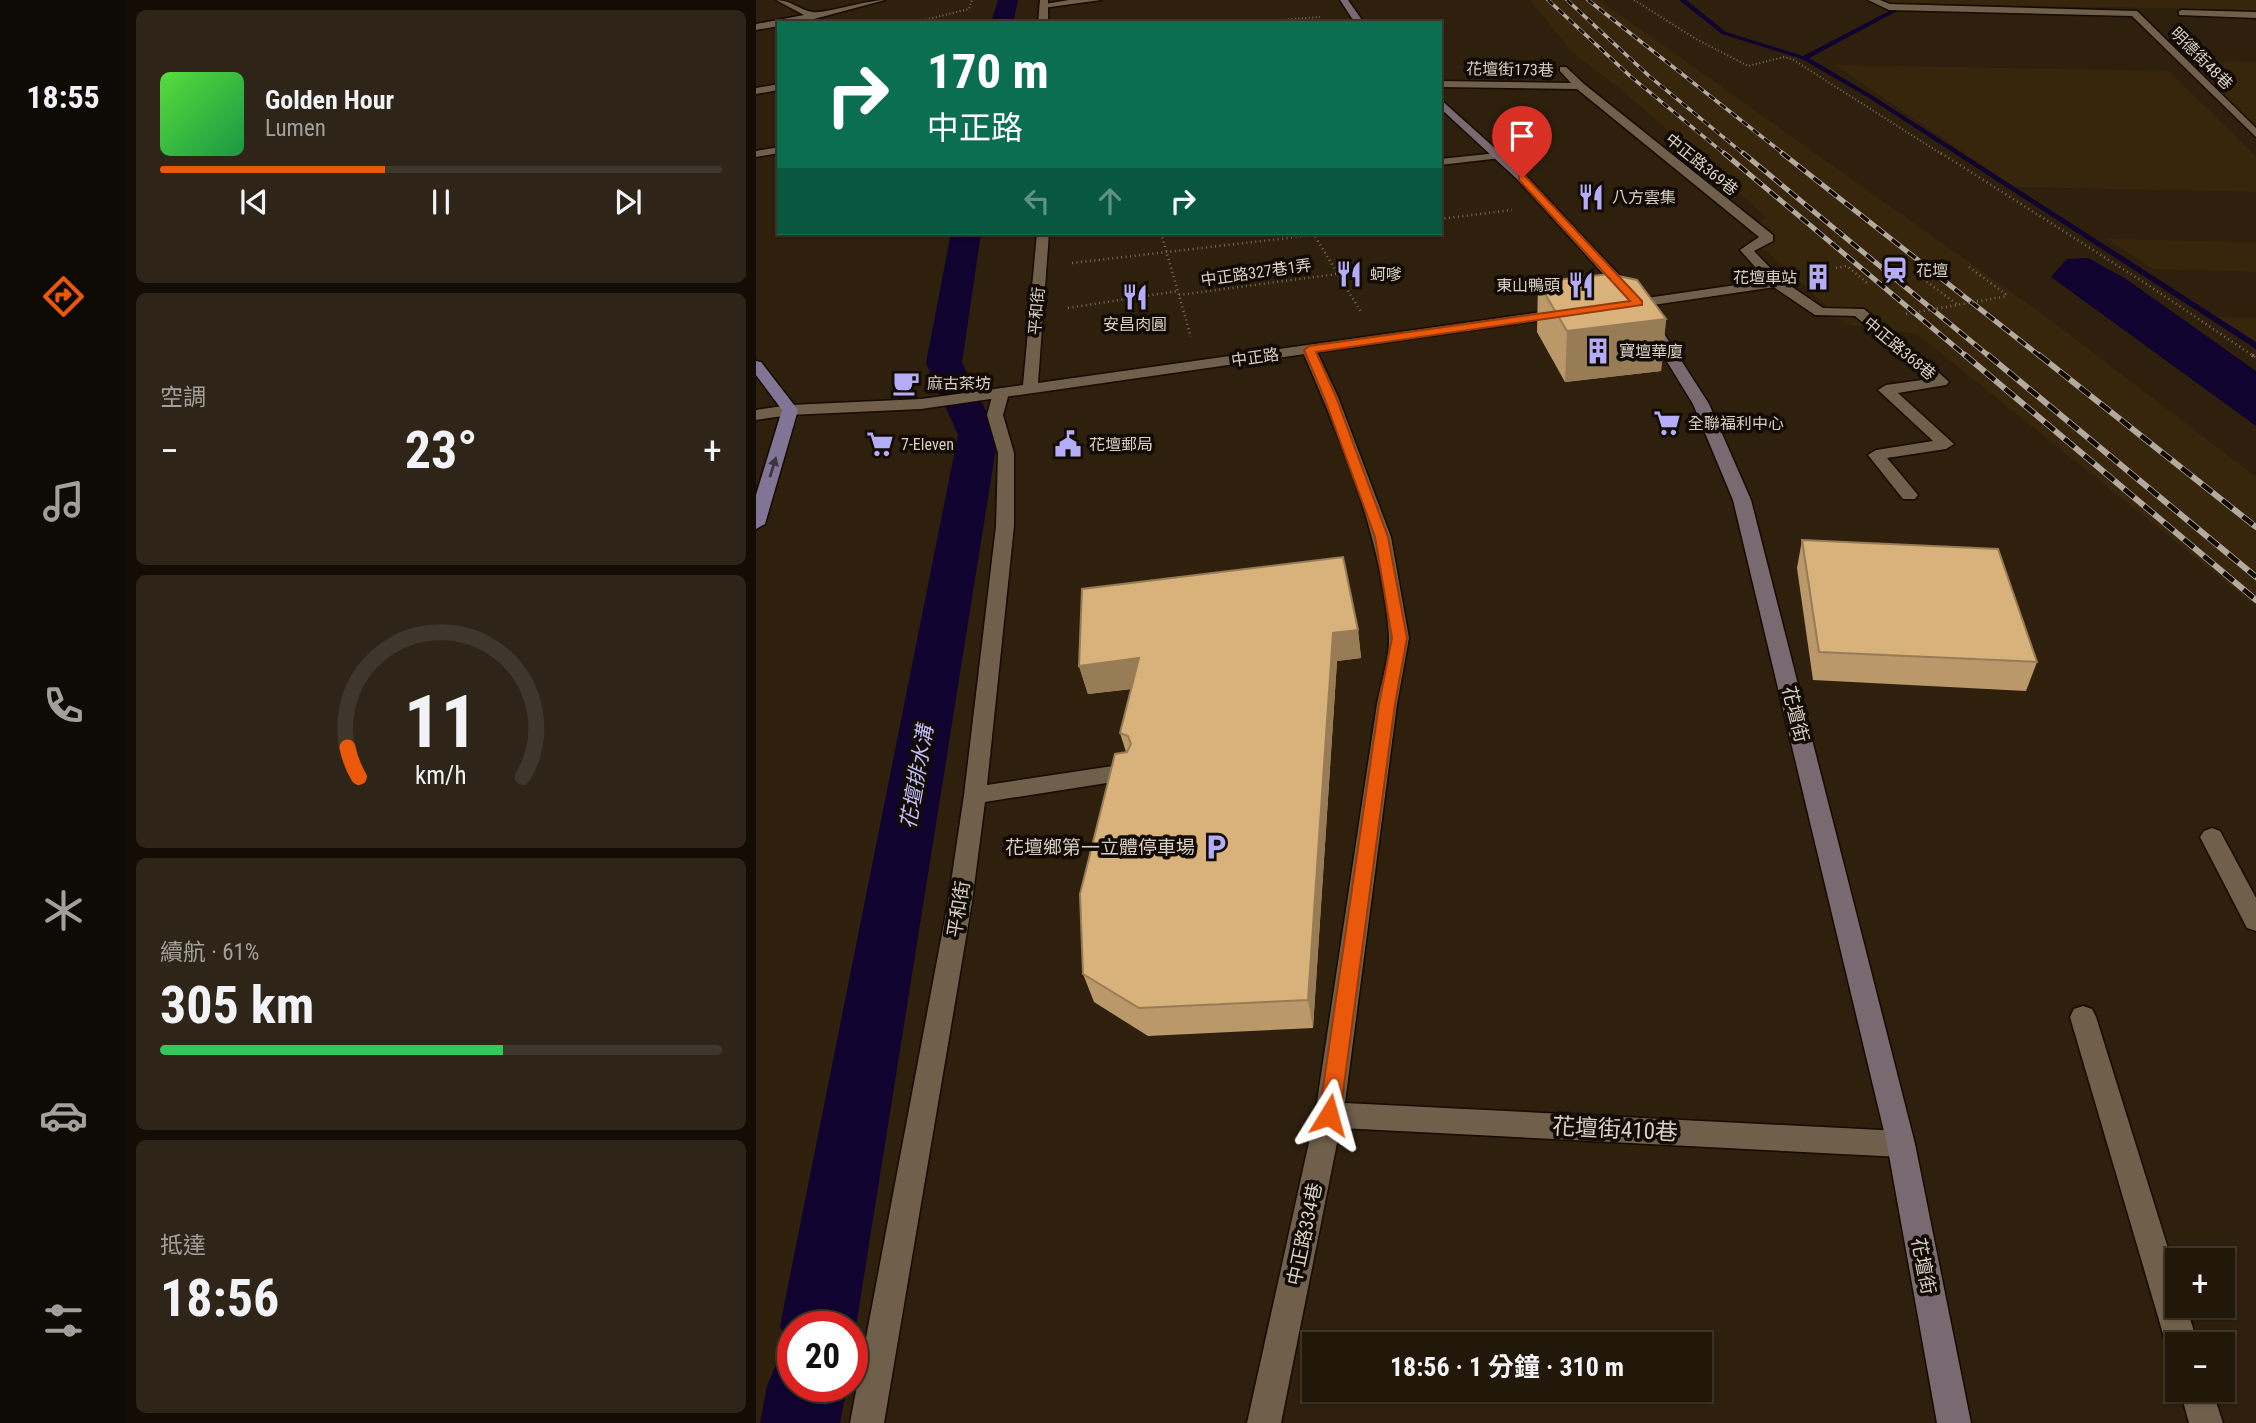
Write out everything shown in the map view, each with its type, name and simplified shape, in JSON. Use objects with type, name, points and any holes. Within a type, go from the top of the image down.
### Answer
[{"type":"main road","points":[[756,365],[790,410],[756,524]]},
{"type":"street","points":[[780,0],[814,16]]},
{"type":"street","points":[[789,21],[881,0]]},
{"type":"street","points":[[1043,21],[1044,2],[1097,0]]},
{"type":"street","points":[[1343,0],[1358,21]]},
{"type":"street","name":"明德街48巷","points":[[1872,0],[1889,7],[2134,13],[2256,134]]},
{"type":"street","points":[[2182,13],[2256,15]]},
{"type":"street","points":[[756,27],[777,23]]},
{"type":"street","name":"中正路369巷","points":[[1563,69],[1580,86],[1768,238],[1746,250],[1777,284]]},
{"type":"street","name":"花壇街173巷","points":[[1442,84],[1580,86]]},
{"type":"street","points":[[756,91],[777,87]]},
{"type":"street","name":"花壇街","points":[[1442,104],[1548,206],[1638,303],[1701,404],[1742,500],[1901,1144],[1954,1423]]},
{"type":"street","points":[[756,154],[777,150]]},
{"type":"street","points":[[1442,162],[1497,156]]},
{"type":"street","name":"平和街","points":[[1030,388],[1043,235]]},
{"type":"street","points":[[1611,307],[1777,284]]},
{"type":"street","name":"中正路368巷","points":[[1777,284],[1820,312],[1859,312],[1941,382],[1886,390],[1946,444],[1876,455],[1909,495]]},
{"type":"street","name":"中正路","points":[[790,410],[921,404],[1583,311]]},
{"type":"street","name":"中正路334巷","points":[[1264,1423],[1329,1115],[1387,704],[1399,638],[1382,537],[1330,397],[1309,350]]},
{"type":"street","name":"平和街","points":[[867,1423],[960,902],[975,795],[1005,526],[1006,453],[992,394]]},
{"type":"street","points":[[756,415],[790,410]]},
{"type":"street","points":[[975,795],[1126,772]]},
{"type":"street","points":[[2212,837],[2256,921]]},
{"type":"street","points":[[2083,1017],[2178,1332]]},
{"type":"street","name":"花壇街410巷","points":[[1329,1115],[1901,1144]]},
{"type":"street","points":[[2200,1402],[2206,1423]]},
{"type":"path","points":[[920,21],[969,9],[972,0]]},
{"type":"path","points":[[1634,0],[1696,39],[1748,66],[1784,57],[1792,60],[1890,119],[2256,358]]},
{"type":"path","points":[[1268,21],[1353,15]]},
{"type":"path","points":[[1442,219],[1548,206]]},
{"type":"path","points":[[1162,235],[1200,365]]},
{"type":"path","points":[[1040,267],[1305,235]]},
{"type":"path","points":[[1314,235],[1378,339]]},
{"type":"path","points":[[1836,268],[1847,266],[1871,286]]},
{"type":"path","points":[[1906,314],[2008,296],[1969,267]]},
{"type":"path","name":"中正路327巷1弄","points":[[1036,314],[1178,293],[1337,274]]},
{"type":"path","points":[[1923,279],[1958,305]]},
{"type":"shaded area","points":[[1530,0],[1599,0],[2049,319],[2256,477],[2256,606],[1917,334],[1846,324],[1752,238],[1765,216],[1623,91],[1573,53]]},
{"type":"shaded area","points":[[1879,0],[2256,0],[2256,10],[1884,3]]},
{"type":"shaded area","points":[[2186,60],[2256,62],[2256,130]]},
{"type":"shaded area","points":[[1835,65],[2169,71],[2256,157],[2256,192],[2014,187]]},
{"type":"shaded area","points":[[2107,239],[2256,242],[2256,272],[2153,269]]},
{"type":"shaded area","points":[[2088,258],[2126,279],[2256,371],[2256,426],[2051,277],[2067,259]]},
{"type":"shaded area","points":[[2213,317],[2256,318],[2256,345]]},
{"type":"building","points":[[1609,274],[1637,280],[1666,319],[1567,331],[1538,282]]},
{"type":"building","points":[[1802,540],[1998,549],[2037,662],[1819,652]]},
{"type":"building","points":[[1343,557],[1358,630],[1333,633],[1308,1000],[1139,1008],[1083,974],[1080,894],[1115,754],[1127,752],[1131,744],[1128,736],[1120,733],[1139,658],[1079,666],[1082,589]]},
{"type":"waterway","name":"花壇排水溝","points":[[1003,21],[1008,0]]},
{"type":"waterway","points":[[1682,0],[1724,33],[1804,58]]},
{"type":"waterway","points":[[1804,58],[1897,9]]},
{"type":"waterway","points":[[1804,58],[1871,97],[2256,346]]},
{"type":"waterway","name":"花壇排水溝","points":[[821,1311],[978,435],[944,363],[966,235]]},
{"type":"waterway","name":"花壇排水溝","points":[[800,1423],[804,1402]]},
{"type":"railway","points":[[1548,0],[1630,76],[1726,155]]},
{"type":"railway","points":[[1567,0],[1649,76],[1745,155]]},
{"type":"railway","points":[[1588,0],[1785,155]]},
{"type":"railway","points":[[1724,153],[1967,357]]},
{"type":"railway","points":[[1743,153],[1990,357]]},
{"type":"railway","points":[[1782,153],[2041,357]]},
{"type":"railway","points":[[1965,355],[2256,600]]},
{"type":"railway","points":[[1988,355],[2256,577]]},
{"type":"railway","points":[[2039,355],[2256,527]]},
{"type":"place","name":"八方雲集","points":[[1591,197]]},
{"type":"place","name":"花壇","points":[[1895,270]]},
{"type":"place","name":"蚵嗲","points":[[1349,274]]},
{"type":"place","name":"花壇車站","points":[[1818,277]]},
{"type":"place","name":"東山鴨頭","points":[[1581,285]]},
{"type":"place","name":"安昌肉圓","points":[[1135,297]]},
{"type":"place","name":"寶壇華廈","points":[[1598,351]]},
{"type":"place","name":"麻古茶坊","points":[[906,383]]},
{"type":"place","name":"全聯福利中心","points":[[1667,423]]},
{"type":"place","name":"7-Eleven","points":[[880,444]]},
{"type":"place","name":"花壇郵局","points":[[1068,444]]},
{"type":"place","name":"花壇鄉第一立體停車場","points":[[1216,847]]},
{"type":"route","points":[[1329,1115],[1387,704],[1399,638],[1382,537],[1330,397],[1309,350],[1638,303],[1522,178]]}]
